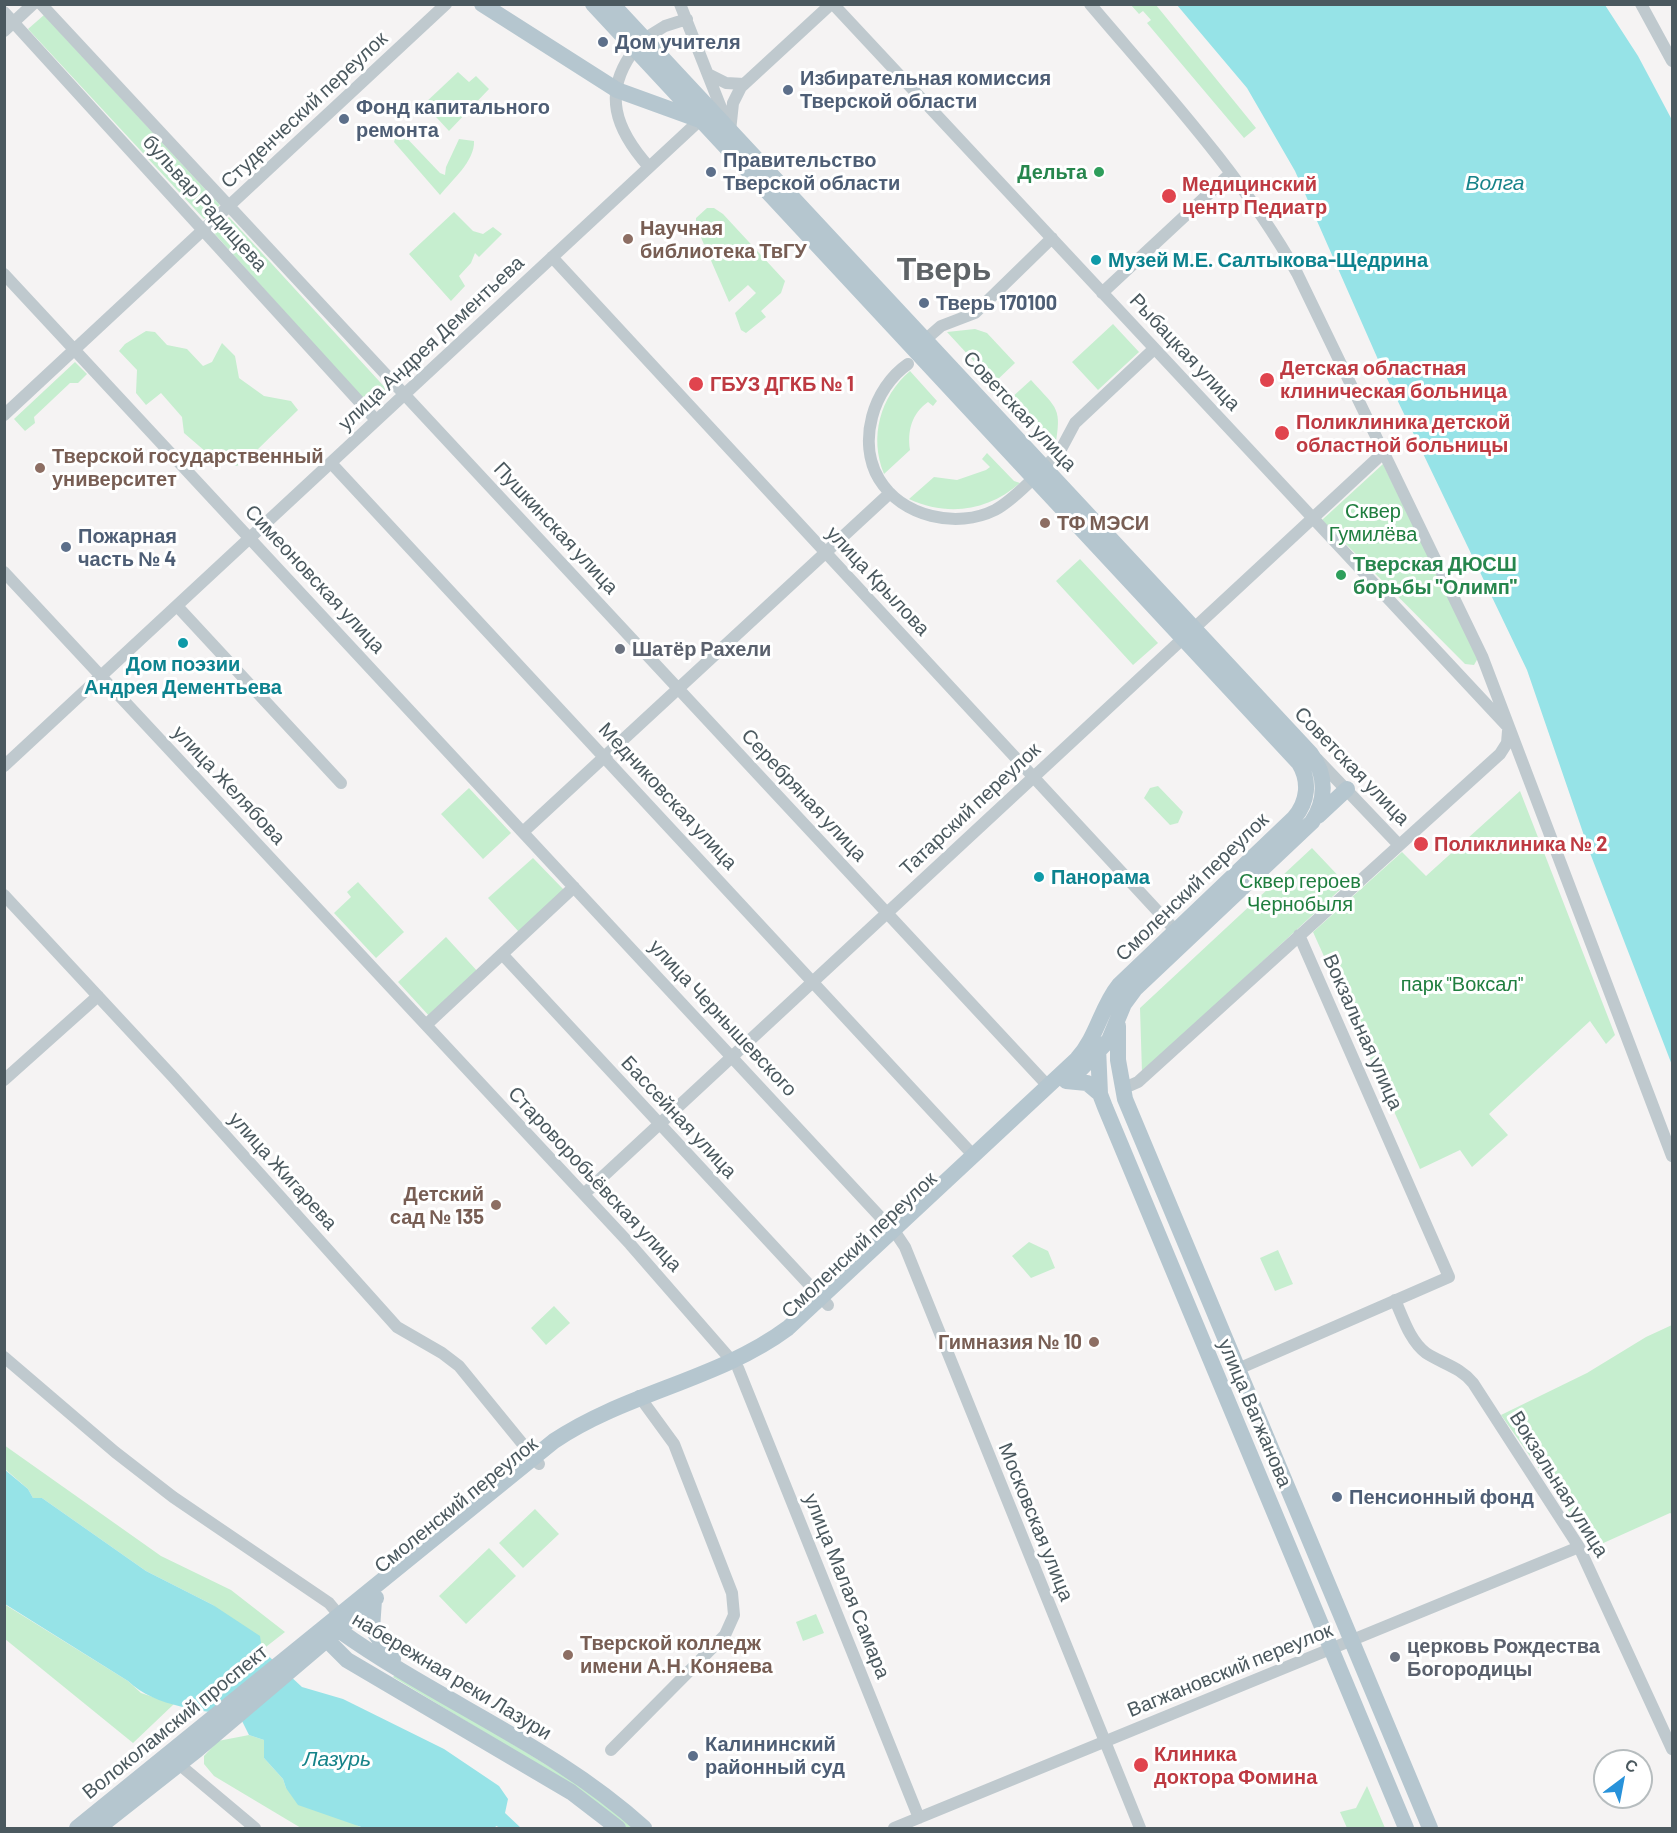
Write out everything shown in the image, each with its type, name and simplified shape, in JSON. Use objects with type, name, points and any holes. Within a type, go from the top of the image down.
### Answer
[{"type":"main road","points":[[482,4],[617,90],[700,120]]},
{"type":"main road","name":"Советская улица","points":[[593,4],[701,100],[730,131],[918,354],[945,362],[1039,473],[1305,758]]},
{"type":"main road","name":"Советская улица","points":[[612,4],[675,93],[1019,462],[1039,473]]},
{"type":"main road","points":[[617,90],[675,93],[701,100]]},
{"type":"main road","name":"Смоленский переулок","points":[[1098,1053],[1111,1036],[1135,989],[1309,825],[1318,810],[1323,792],[1321,774],[1305,758]]},
{"type":"main road","name":"Смоленский переулок","points":[[304,1653],[587,1420],[735,1365],[825,1302],[1058,1081],[1085,1049],[1104,1008],[1119,985],[1174,929],[1299,813],[1307,789],[1305,758]]},
{"type":"main road","points":[[1309,825],[1347,789]]},
{"type":"main road","name":"улица Вагжанова","points":[[1104,1008],[1098,1032],[1098,1053],[1091,1069],[1100,1094],[1406,1828]]},
{"type":"main road","name":"улица Вагжанова","points":[[1119,1017],[1118,1060],[1124,1094],[1430,1828]]},
{"type":"main road","points":[[1091,1069],[1124,1094]]},
{"type":"main road","name":"Смоленский переулок","points":[[897,1235],[974,1156],[1058,1081],[1091,1069]]},
{"type":"main road","points":[[1058,1081],[1087,1083],[1100,1094]]},
{"type":"main road","name":"Смоленский переулок","points":[[332,1629],[374,1600],[536,1460]]},
{"type":"main road","points":[[374,1600],[371,1622],[374,1635],[399,1667]]},
{"type":"main road","name":"набережная реки Лазури","points":[[332,1629],[482,1716],[582,1780],[644,1828]]},
{"type":"main road","name":"набережная реки Лазури","points":[[332,1629],[347,1660],[571,1792],[618,1828]]},
{"type":"main road","name":"Волоколамский проспект","points":[[77,1828],[174,1759],[304,1653]]},
{"type":"main road","points":[[387,1684],[384,1672],[388,1667],[399,1667]]},
{"type":"main road","name":"Волоколамский проспект","points":[[98,1828],[174,1759]]},
{"type":"street","points":[[9,27],[33,4]]},
{"type":"street","name":"бульвар Радищева","points":[[41,4],[405,394]]},
{"type":"street","name":"Студенческий переулок","points":[[4,415],[446,4]]},
{"type":"street","points":[[680,4],[710,75],[730,131]]},
{"type":"street","points":[[730,131],[734,99],[744,84],[832,4]]},
{"type":"street","name":"Рыбацкая улица","points":[[832,4],[1508,727]]},
{"type":"street","points":[[1090,4],[1231,173],[1274,231],[1297,273],[1482,656],[1672,1156]]},
{"type":"street","points":[[1641,4],[1672,61]]},
{"type":"street","name":"бульвар Радищева","points":[[4,12],[9,27],[203,230],[376,420]]},
{"type":"street","points":[[649,167],[624,135],[617,112],[617,90],[624,67],[639,44],[665,26],[687,20]]},
{"type":"street","points":[[710,75],[726,83],[744,84]]},
{"type":"street","name":"улица Андрея Дементьева","points":[[4,766],[700,120]]},
{"type":"street","points":[[1102,292],[1231,173]]},
{"type":"street","points":[[1052,238],[975,314],[940,326],[918,354],[893,376],[882,393],[871,423],[869,446],[872,463],[879,479],[890,493],[927,514],[961,519],[987,514],[1002,506],[1059,453],[1075,423],[1154,349]]},
{"type":"street","name":"улица Крылова","points":[[552,257],[1174,929]]},
{"type":"street","name":"Симеоновская улица","points":[[4,274],[523,832]]},
{"type":"street","name":"Пушкинская улица","points":[[405,394],[678,688]]},
{"type":"street","name":"Татарский переулок","points":[[584,1194],[1383,453]]},
{"type":"street","name":"Медниковская улица","points":[[331,463],[974,1156]]},
{"type":"street","points":[[523,832],[890,493]]},
{"type":"street","name":"улица Желябова","points":[[4,572],[426,1025]]},
{"type":"street","points":[[177,606],[341,783]]},
{"type":"street","name":"Серебряная улица","points":[[678,688],[979,1012],[1058,1081]]},
{"type":"street","points":[[1124,1094],[1500,754],[1507,743],[1508,727]]},
{"type":"street","name":"Советская улица","points":[[1305,758],[1347,789],[1399,846]]},
{"type":"street","name":"улица Чернышевского","points":[[523,832],[897,1235]]},
{"type":"street","points":[[426,1025],[574,887]]},
{"type":"street","name":"улица Жигарева","points":[[4,895],[397,1327],[442,1353],[459,1366],[536,1460]]},
{"type":"street","name":"Вокзальная улица","points":[[1299,935],[1449,1277],[1395,1300],[1411,1335],[1421,1348],[1456,1367],[1473,1383],[1579,1547],[1672,1749]]},
{"type":"street","name":"Бассейная улица","points":[[502,954],[825,1302]]},
{"type":"street","points":[[4,1080],[98,996]]},
{"type":"street","name":"Староворобьёвская улица","points":[[426,1025],[584,1194],[735,1365]]},
{"type":"street","name":"Московская улица","points":[[897,1235],[905,1247],[1140,1828]]},
{"type":"street","points":[[1238,1369],[1395,1300]]},
{"type":"street","points":[[4,1357],[115,1452],[165,1491],[329,1603],[332,1629]]},
{"type":"street","name":"улица Малая Самара","points":[[735,1365],[919,1818]]},
{"type":"street","points":[[611,1750],[711,1651],[727,1632],[734,1611],[732,1593],[674,1444],[642,1400]]},
{"type":"street","name":"Вагжановский переулок","points":[[894,1828],[1579,1547]]},
{"type":"street","points":[[174,1759],[255,1828]]},
{"type":"green space","points":[[1131,5],[1156,5],[1256,128],[1244,138],[1147,23],[1151,20],[1143,11],[1139,14]]},
{"type":"green space","points":[[44,15],[220,205],[204,219],[28,29]]},
{"type":"green space","points":[[458,72],[469,82],[476,76],[489,89],[449,131],[424,104]]},
{"type":"green space","points":[[400,131],[440,173],[445,175],[446,167],[459,139],[474,141],[467,163],[440,195],[394,142],[397,132]]},
{"type":"green space","points":[[707,208],[714,208],[723,214],[785,281],[781,293],[761,311],[766,317],[746,333],[741,330],[735,313],[756,293],[748,285],[729,302],[696,226],[696,218]]},
{"type":"green space","points":[[454,212],[473,231],[483,234],[493,227],[502,234],[479,257],[475,253],[471,263],[459,276],[465,286],[451,301],[409,254]]},
{"type":"green space","points":[[229,217],[390,393],[372,409],[213,232]]},
{"type":"green space","points":[[1113,324],[1139,352],[1098,390],[1072,362]]},
{"type":"green space","points":[[975,329],[987,333],[1015,363],[994,383],[947,332]]},
{"type":"green space","points":[[146,331],[155,332],[167,345],[187,349],[203,366],[212,362],[222,343],[235,356],[239,378],[264,396],[291,401],[298,410],[255,452],[237,466],[213,458],[184,433],[182,417],[161,393],[146,405],[136,393],[137,370],[119,351],[125,344]]},
{"type":"green space","points":[[75,362],[87,374],[78,383],[70,383],[34,417],[35,423],[25,431],[14,419]]},
{"type":"green space","points":[[910,371],[937,401],[933,406],[928,402],[918,411],[910,429],[910,450],[884,474],[878,446],[880,418],[891,393]]},
{"type":"green space","points":[[1031,380],[1056,410],[1058,424],[1055,448],[1010,399]]},
{"type":"green space","points":[[987,453],[1014,481],[1020,483],[995,500],[967,508],[938,508],[909,499],[934,477],[957,480],[986,470],[990,467],[982,459]]},
{"type":"green space","name":"Сквер Гумилёва","points":[[1383,464],[1478,658],[1474,665],[1465,664],[1322,520]]},
{"type":"green space","points":[[1080,559],[1158,643],[1133,665],[1056,581]]},
{"type":"green space","points":[[1158,786],[1183,812],[1178,823],[1170,825],[1144,798],[1150,788]]},
{"type":"green space","points":[[469,788],[511,833],[483,859],[441,814]]},
{"type":"green space","name":"парк \"Воксал\"","points":[[1520,791],[1615,1035],[1606,1044],[1590,1021],[1489,1114],[1508,1135],[1472,1167],[1460,1150],[1420,1169],[1313,932],[1402,852],[1426,876]]},
{"type":"green space","name":"Сквер героев Чернобыля","points":[[1312,848],[1346,884],[1142,1073],[1140,1008]]},
{"type":"green space","points":[[533,858],[565,891],[519,932],[488,898]]},
{"type":"green space","points":[[358,882],[404,932],[376,958],[334,913],[351,897],[347,892]]},
{"type":"green space","points":[[446,937],[479,973],[431,1018],[398,982]]},
{"type":"green space","points":[[1029,1242],[1048,1251],[1055,1268],[1031,1278],[1012,1256]]},
{"type":"green space","points":[[1278,1250],[1293,1284],[1275,1291],[1260,1258]]},
{"type":"green space","points":[[554,1306],[570,1323],[546,1345],[531,1328]]},
{"type":"green space","points":[[1672,1325],[1672,1514],[1599,1545],[1603,1555],[1596,1559],[1584,1533],[1501,1415],[1587,1373],[1646,1337]]},
{"type":"green space","points":[[4,1445],[161,1556],[231,1590],[285,1632],[262,1650],[213,1605],[146,1571],[42,1498],[33,1498],[28,1489],[5,1469]]},
{"type":"green space","points":[[535,1509],[559,1534],[523,1568],[499,1543]]},
{"type":"green space","points":[[489,1548],[516,1576],[466,1624],[439,1596]]},
{"type":"green space","points":[[4,1604],[128,1681],[141,1693],[174,1704],[133,1743],[5,1639]]},
{"type":"green space","points":[[816,1614],[824,1633],[803,1641],[796,1622]]},
{"type":"green space","points":[[397,1673],[576,1783],[635,1828],[627,1828],[573,1786],[393,1677]]},
{"type":"green space","points":[[249,1735],[264,1740],[264,1758],[283,1779],[286,1788],[362,1828],[301,1828],[214,1776],[204,1764],[204,1756],[218,1741]]},
{"type":"green space","points":[[1367,1786],[1385,1828],[1347,1828],[1340,1812],[1356,1808]]},
{"type":"water","name":"Волга","points":[[1177,5],[1605,5],[1638,56],[1672,120],[1672,1065],[1590,853],[1527,670],[1380,364],[1295,171],[1247,88]]},
{"type":"water","name":"Лазурь","points":[[4,1469],[28,1489],[33,1498],[42,1498],[146,1571],[213,1605],[260,1636],[262,1650],[302,1687],[343,1699],[444,1749],[499,1786],[508,1799],[505,1813],[521,1828],[496,1826],[495,1828],[364,1828],[298,1805],[286,1788],[283,1779],[264,1758],[264,1740],[249,1735],[240,1717],[196,1710],[152,1697],[5,1604]]},
{"type":"place","name":"Дом учителя","points":[[603,42]]},
{"type":"place","name":"Избирательная комиcсия Тверской области","points":[[788,90]]},
{"type":"place","name":"Фонд капитального ремонта","points":[[344,119]]},
{"type":"place","name":"Правительство Тверской области","points":[[711,172]]},
{"type":"place","name":"Дельта","points":[[1099,172]]},
{"type":"place","name":"Медицинский центр Педиатр","points":[[1169,196]]},
{"type":"place","name":"Научная библиотека ТвГУ","points":[[628,239]]},
{"type":"place","name":"Музей М.Е. Салтыкова-Щедрина","points":[[1096,260]]},
{"type":"place","name":"Тверь 170100","points":[[924,303]]},
{"type":"place","name":"Детская областная клиническая больница","points":[[1267,380]]},
{"type":"place","name":"ГБУЗ ДГКБ № 1","points":[[696,384]]},
{"type":"place","name":"Поликлиника детской областной больницы","points":[[1282,433]]},
{"type":"place","name":"Тверской государственный университет","points":[[40,468]]},
{"type":"place","name":"ТФ МЭСИ","points":[[1045,523]]},
{"type":"place","name":"Пожарная часть № 4","points":[[66,547]]},
{"type":"place","name":"Тверская ДЮСШ борьбы \"Олимп\"","points":[[1341,575]]},
{"type":"place","name":"Дом поэзии Андрея Дементьева","points":[[183,643]]},
{"type":"place","name":"Шатёр Рахели","points":[[620,649]]},
{"type":"place","name":"Поликлиника № 2","points":[[1421,844]]},
{"type":"place","name":"Панорама","points":[[1039,877]]},
{"type":"place","name":"Детский сад № 135","points":[[496,1205]]},
{"type":"place","name":"Гимназия № 10","points":[[1094,1342]]},
{"type":"place","name":"Пенсионный фонд","points":[[1337,1497]]},
{"type":"place","name":"Тверской колледж имени А.Н. Коняева","points":[[568,1655]]},
{"type":"place","name":"церковь Рождества Богородицы","points":[[1395,1657]]},
{"type":"place","name":"Калининский районный суд","points":[[693,1756]]},
{"type":"place","name":"Клиника доктора Фомина","points":[[1141,1765]]},
{"type":"district","name":"Тверь","points":[[944,269]]}]
